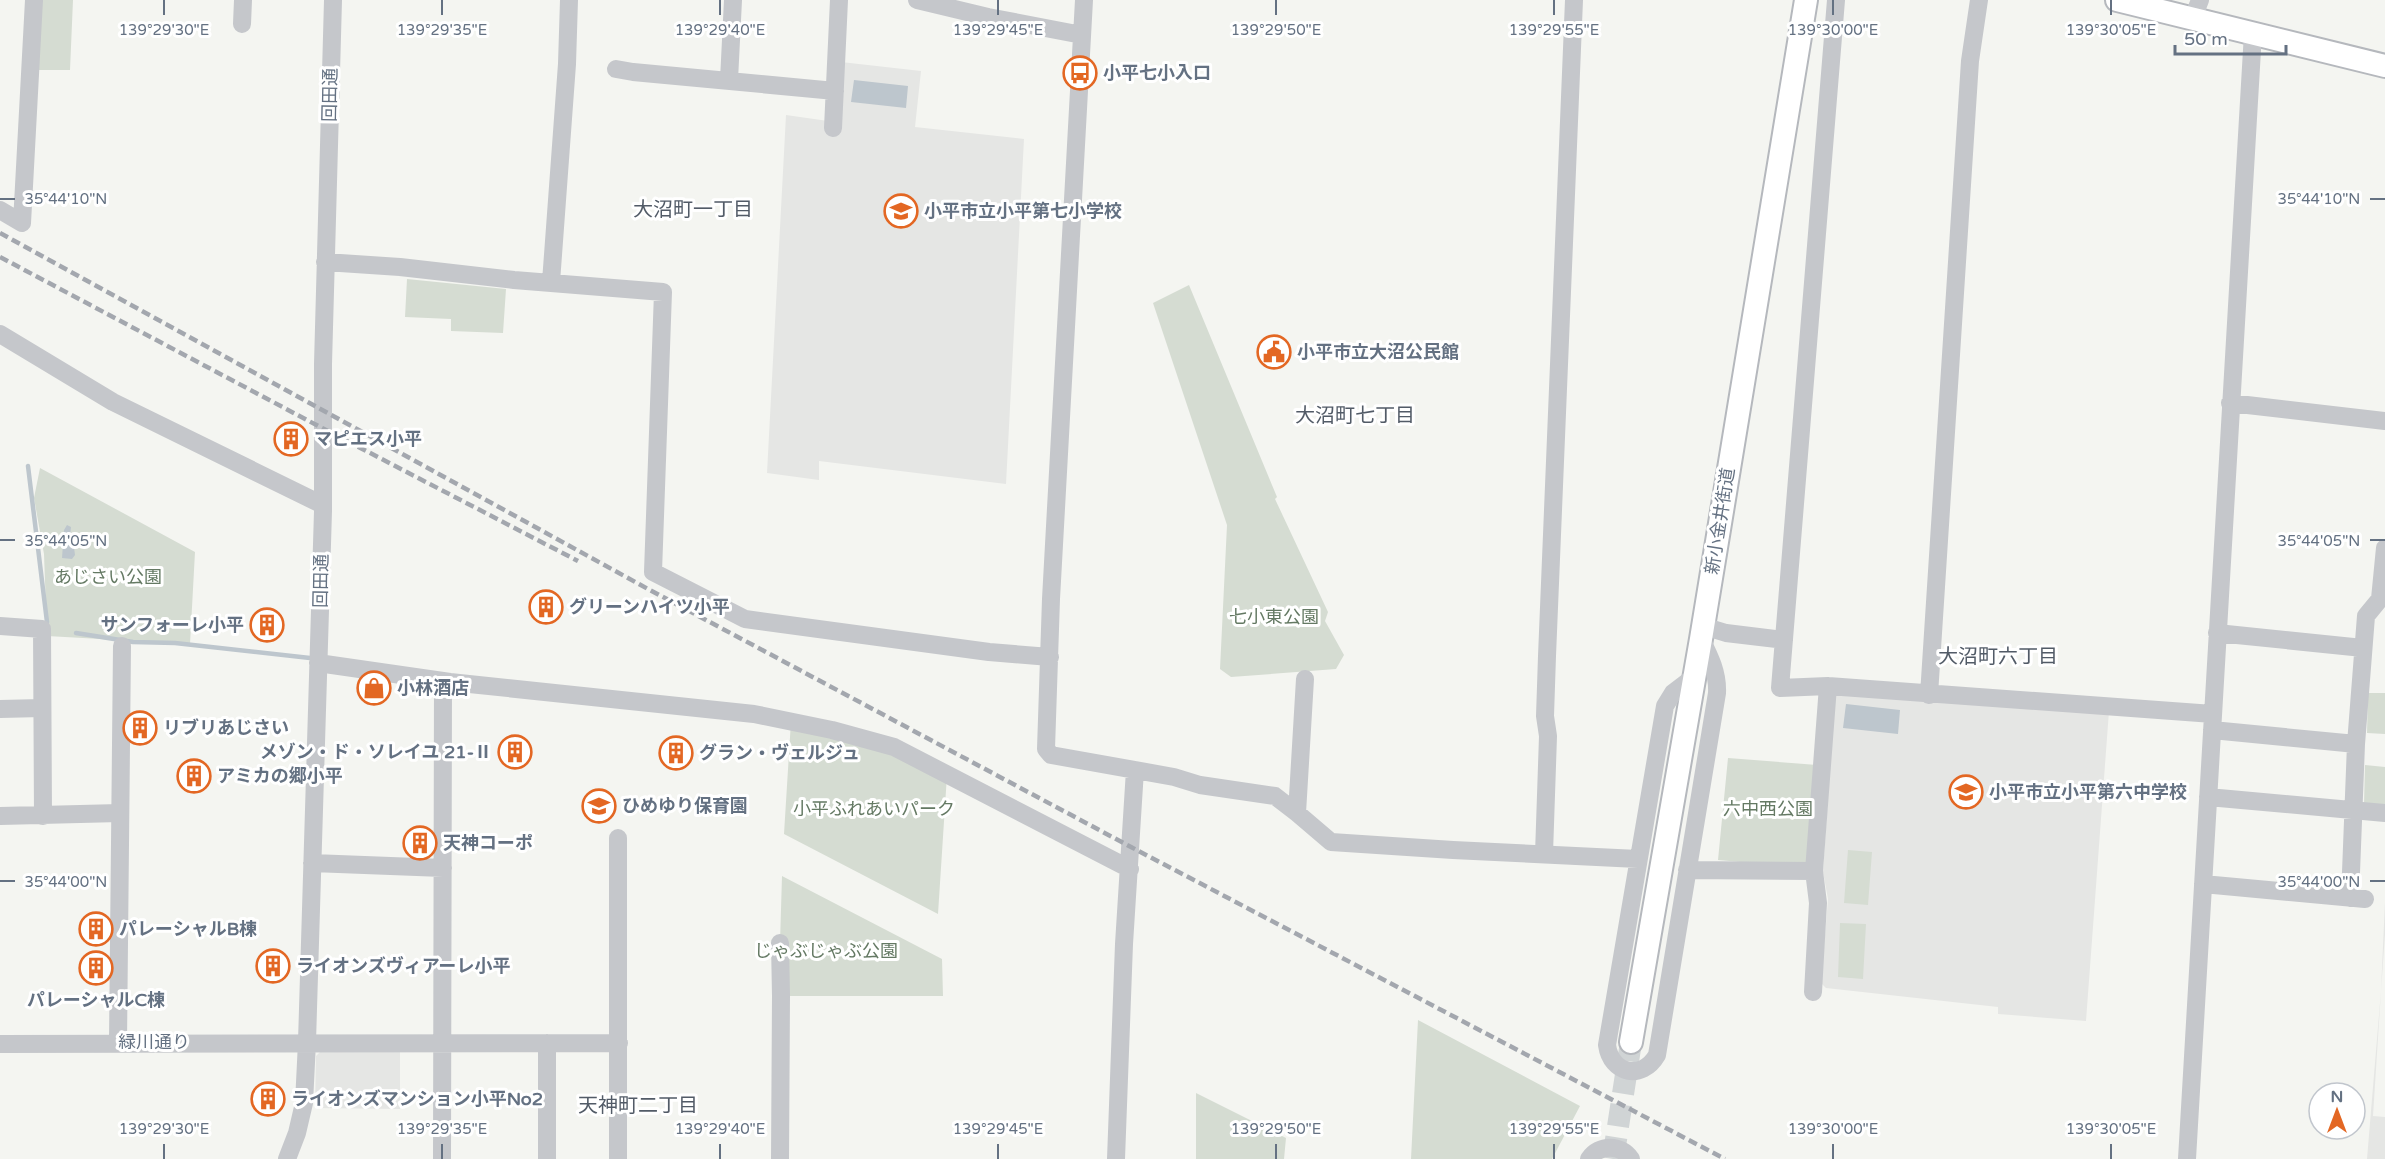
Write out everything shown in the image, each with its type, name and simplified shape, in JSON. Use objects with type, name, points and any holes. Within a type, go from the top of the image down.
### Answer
[{"type":"main road","name":"新小金井街道","points":[[1631,1042],[1702,632],[1806,0]]},
{"type":"main road","points":[[2117,0],[2196,9],[2253,33],[2385,66]]},
{"type":"street","points":[[0,210],[22,223],[34,0]]},
{"type":"street","points":[[242,24],[243,0]]},
{"type":"street","name":"回田通","points":[[287,1159],[297,1133],[304,1103],[307,1042],[323,504],[325,262],[333,0]]},
{"type":"street","points":[[551,282],[567,64],[569,0]]},
{"type":"street","points":[[729,80],[733,0]]},
{"type":"street","points":[[833,128],[839,0]]},
{"type":"street","points":[[917,0],[988,17],[1082,35]]},
{"type":"street","points":[[1084,0],[1046,749],[1051,755],[1135,770],[1200,785],[1275,796],[1331,842],[1638,859]]},
{"type":"street","points":[[1544,854],[1548,736],[1545,716],[1546,656],[1574,0]]},
{"type":"street","points":[[1836,0],[1780,688],[1828,686],[2212,722],[2356,744]]},
{"type":"street","points":[[1929,695],[1969,73],[1979,0]]},
{"type":"street","points":[[2187,1159],[2253,33]]},
{"type":"street","points":[[615,69],[776,87],[835,91]]},
{"type":"street","points":[[325,262],[663,292],[653,572],[746,619],[989,652],[1050,657]]},
{"type":"street","points":[[0,334],[113,402],[323,504]]},
{"type":"street","points":[[2230,403],[2385,421]]},
{"type":"street","points":[[2204,884],[2357,898],[2353,811],[2363,648],[2366,616],[2380,599],[2385,548]]},
{"type":"street","points":[[0,626],[42,629],[43,816]]},
{"type":"street","points":[[1694,677],[1672,693],[1665,706],[1607,1045],[1608,1055],[1613,1064],[1629,1071],[1646,1068],[1651,1065],[1656,1055],[1717,693],[1718,679],[1702,632],[1784,640]]},
{"type":"street","points":[[2217,633],[2363,648]]},
{"type":"street","points":[[118,1042],[122,645]]},
{"type":"street","points":[[318,663],[443,681],[754,714],[832,730],[894,747],[1130,869]]},
{"type":"street","points":[[1297,813],[1305,679]]},
{"type":"street","points":[[442,1159],[443,681]]},
{"type":"street","points":[[1813,992],[1818,903],[1814,872],[1828,686]]},
{"type":"street","points":[[0,709],[42,708]]},
{"type":"street","points":[[1116,1159],[1124,944],[1135,770]]},
{"type":"street","points":[[2208,796],[2385,813]]},
{"type":"street","points":[[0,816],[120,813]]},
{"type":"street","points":[[618,838],[618,1159]]},
{"type":"street","points":[[312,863],[443,868]]},
{"type":"street","points":[[1687,870],[1814,872]]},
{"type":"street","points":[[780,943],[780,1159]]},
{"type":"street","name":"緑川通り","points":[[0,1044],[118,1042],[618,1043]]},
{"type":"street","points":[[547,1043],[547,1159]]},
{"type":"street","points":[[1589,1159],[1598,1150],[1608,1147],[1621,1150],[1631,1159]]},
{"type":"shaded area","name":"小平市立小平第七小学校","points":[[841,62],[921,71],[915,127],[1024,139],[1006,484],[819,461],[819,480],[767,473],[786,115],[828,121]]},
{"type":"shaded area","points":[[854,80],[908,86],[906,108],[851,102]]},
{"type":"shaded area","points":[[67,525],[71,527],[70,537],[73,540],[75,555],[72,559],[62,558],[64,530]]},
{"type":"shaded area","name":"小平市立小平第六中学校","points":[[1835,695],[2109,711],[2086,1021],[1998,1014],[1998,1007],[1826,988],[1821,983],[1828,899],[1823,872]]},
{"type":"shaded area","points":[[1846,704],[1900,710],[1898,734],[1843,728]]},
{"type":"shaded area","points":[[2385,902],[2385,934],[2381,991]]},
{"type":"shaded area","points":[[2381,991],[2373,1116],[2385,1117],[2385,1159],[2367,1159]]},
{"type":"shaded area","points":[[400,1048],[400,1109],[315,1108],[316,1056],[323,1049]]},
{"type":"green space","points":[[39,0],[73,0],[70,70],[36,70]]},
{"type":"green space","points":[[407,279],[506,289],[503,333],[451,331],[451,319],[405,317]]},
{"type":"green space","name":"七小東公園","points":[[1189,285],[1277,497],[1275,499],[1328,612],[1325,621],[1344,655],[1336,669],[1231,677],[1220,669],[1227,525],[1153,303]]},
{"type":"green space","name":"あじさい公園","points":[[40,468],[195,552],[190,644],[47,636],[44,554],[34,498]]},
{"type":"green space","points":[[2368,693],[2385,693],[2385,734],[2367,733]]},
{"type":"green space","name":"小平ふれあいパーク","points":[[791,721],[832,730],[947,775],[938,914],[784,834]]},
{"type":"green space","name":"六中西公園","points":[[1728,758],[1817,765],[1809,868],[1718,860]]},
{"type":"green space","points":[[2365,765],[2385,767],[2385,805],[2364,804]]},
{"type":"green space","points":[[1848,850],[1872,852],[1868,905],[1844,903]]},
{"type":"green space","name":"じゃぶじゃぶ公園","points":[[782,876],[942,959],[943,996],[781,996]]},
{"type":"green space","points":[[1840,923],[1866,924],[1863,979],[1838,977]]},
{"type":"green space","points":[[1418,1020],[1580,1106],[1552,1159],[1411,1159]]},
{"type":"green space","points":[[1196,1093],[1286,1138],[1284,1159],[1196,1159]]},
{"type":"waterway","points":[[28,466],[47,622]]},
{"type":"waterway","points":[[76,633],[133,642],[175,643],[310,658]]},
{"type":"tunnel","points":[[1613,1159],[1631,1042]]},
{"type":"railway","points":[[0,233],[648,589],[1131,847],[1725,1159]]},
{"type":"railway","points":[[0,257],[578,561]]},
{"type":"place","name":"小平七小入口","points":[[1080,73]]},
{"type":"place","name":"小平市立小平第七小学校","points":[[901,211]]},
{"type":"place","name":"小平市立大沼公民館","points":[[1274,352]]},
{"type":"place","name":"マピエス小平","points":[[291,439]]},
{"type":"place","name":"グリーンハイツ小平","points":[[546,607]]},
{"type":"place","name":"サンフォーレ小平","points":[[267,625]]},
{"type":"place","name":"小林酒店","points":[[374,688]]},
{"type":"place","name":"リブリあじさい","points":[[140,728]]},
{"type":"place","name":"メゾン・ド・ソレイユ 21-Ⅱ","points":[[515,752]]},
{"type":"place","name":"グラン・ヴェルジュ","points":[[676,753]]},
{"type":"place","name":"アミカの郷小平","points":[[194,776]]},
{"type":"place","name":"小平市立小平第六中学校","points":[[1966,792]]},
{"type":"place","name":"ひめゆり保育園","points":[[599,806]]},
{"type":"place","name":"天神コーポ","points":[[420,843]]},
{"type":"place","name":"パレーシャルB棟","points":[[96,929]]},
{"type":"place","name":"ライオンズヴィアーレ小平","points":[[273,966]]},
{"type":"place","name":"パレーシャルC棟","points":[[96,968]]},
{"type":"place","name":"ライオンズマンション小平No2","points":[[268,1099]]},
{"type":"district","name":"大沼町一丁目","points":[[693,210]]},
{"type":"district","name":"大沼町七丁目","points":[[1355,416]]},
{"type":"district","name":"大沼町六丁目","points":[[1998,657]]},
{"type":"district","name":"天神町二丁目","points":[[638,1106]]}]
